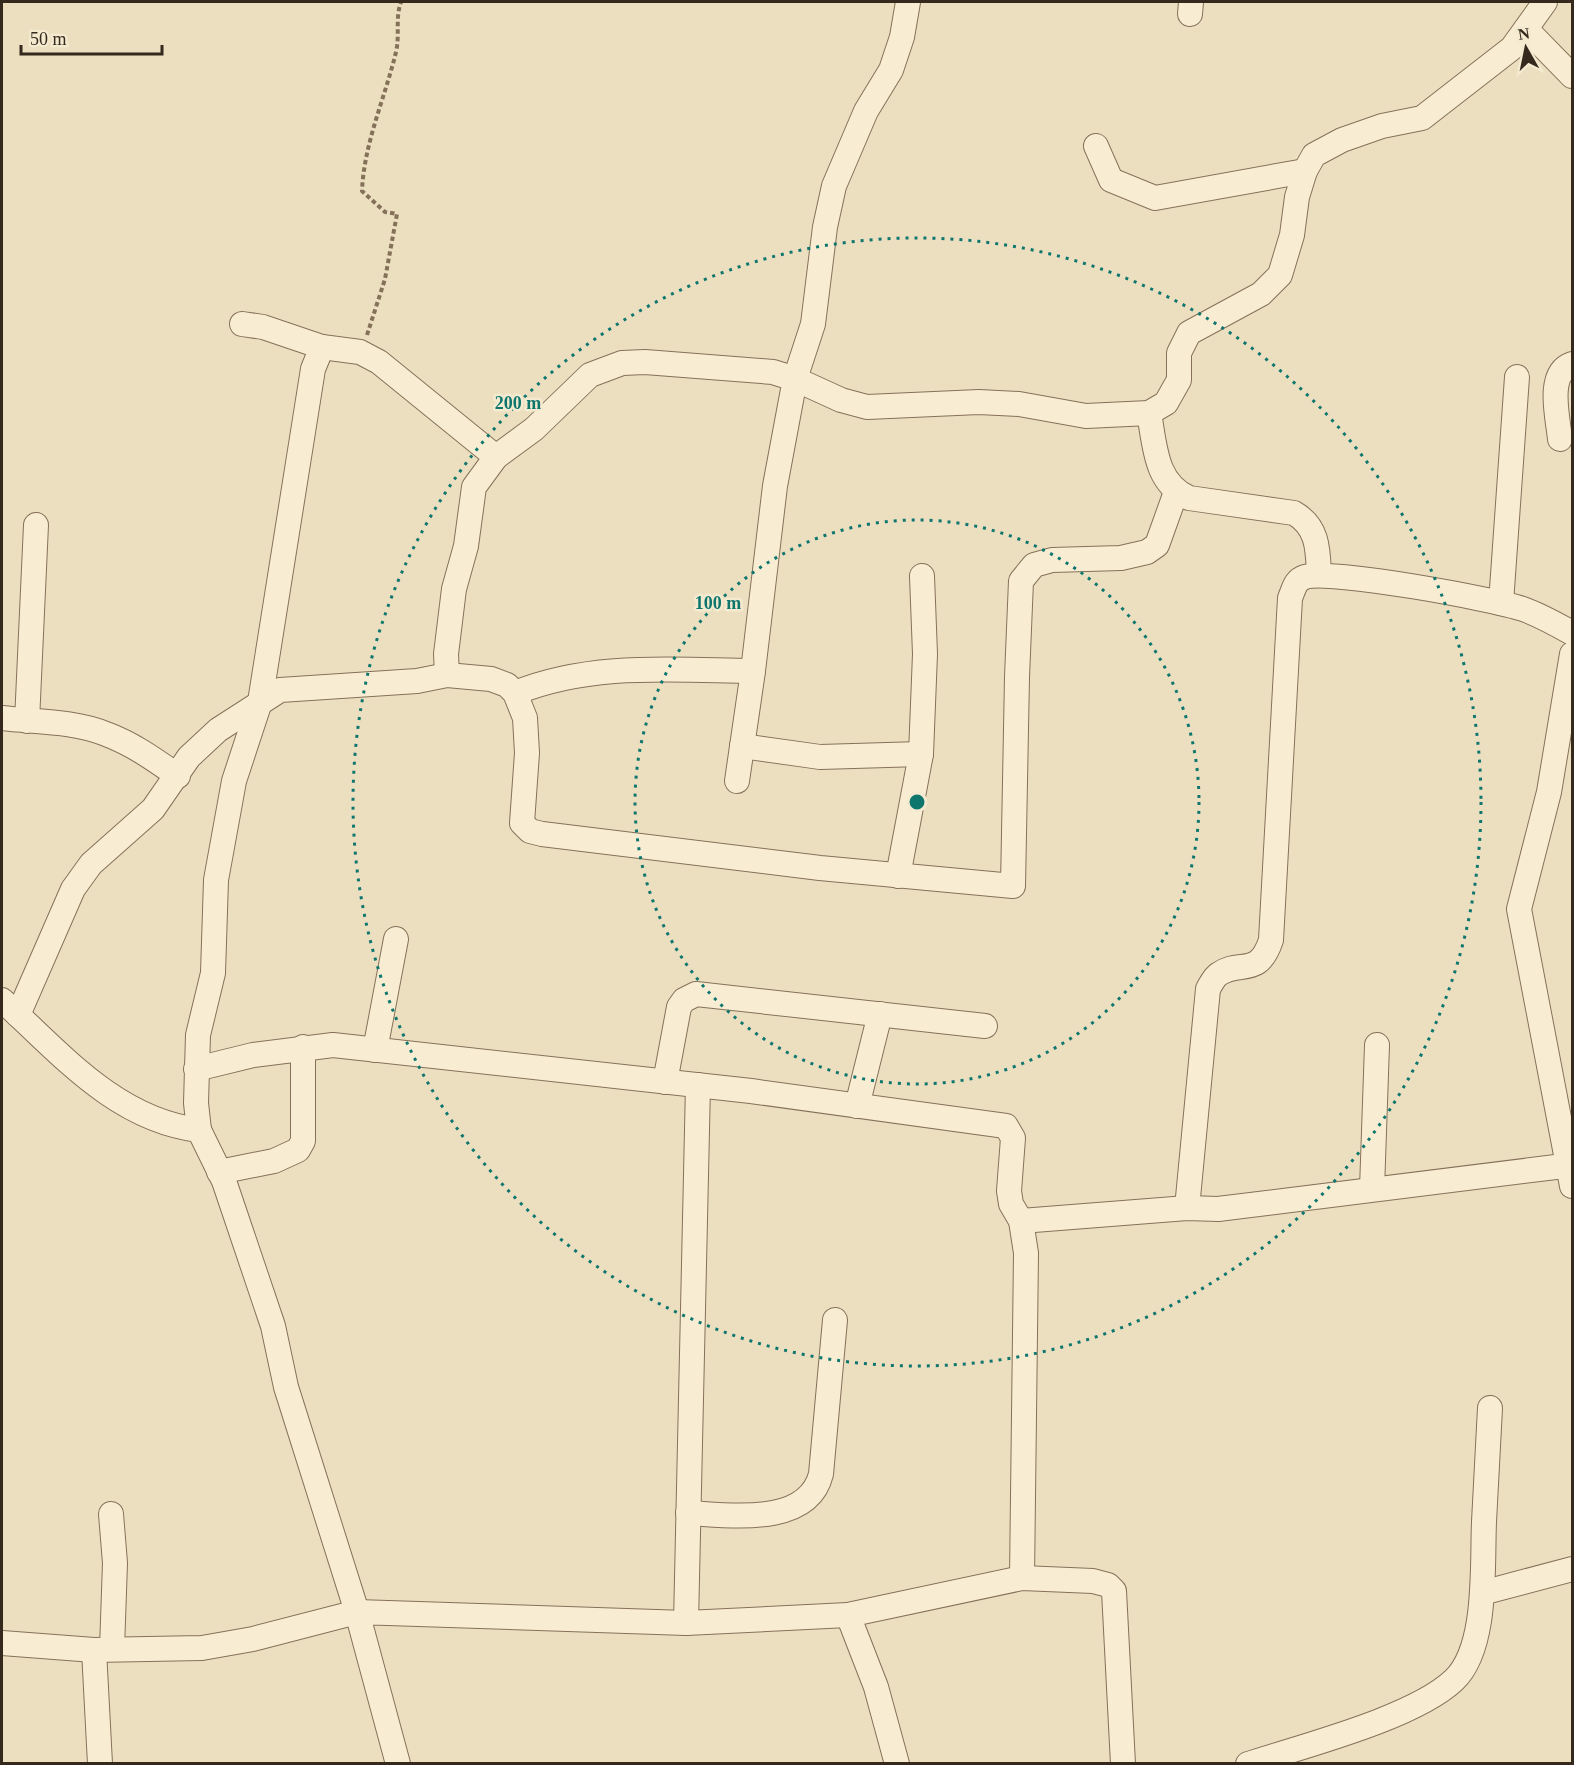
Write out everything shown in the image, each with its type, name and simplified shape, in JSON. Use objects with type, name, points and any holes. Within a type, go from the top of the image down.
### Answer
[{"type":"street","points":[[737,781],[753,671],[775,486],[795,379],[813,324],[825,227],[834,186],[866,111],[891,70],[902,37],[908,2]]},
{"type":"street","points":[[447,675],[454,589],[466,546],[474,487],[496,457],[534,429],[590,375],[622,363],[680,363],[773,372],[795,379],[841,400],[867,407],[979,402],[1019,404],[1086,417],[1149,413],[1166,403],[1179,380],[1179,353],[1189,333],[1261,294],[1280,275],[1293,235],[1297,197],[1305,171],[1314,155],[1342,140],[1382,126],[1422,118],[1512,48],[1545,2]]},
{"type":"street","points":[[1526,29],[1572,76]]},
{"type":"street","points":[[1096,146],[1111,180],[1155,198],[1305,171]]},
{"type":"street","points":[[243,324],[264,327],[322,347],[360,352],[379,362],[496,457]]},
{"type":"street","points":[[322,347],[313,369],[260,702],[234,781],[216,880],[213,973],[198,1035],[196,1069],[199,1130],[219,1172],[273,1326],[286,1387],[357,1612],[398,1764]]},
{"type":"street","points":[[1560,439],[1556,384],[1562,371],[1572,363]]},
{"type":"street","points":[[1501,603],[1517,377]]},
{"type":"street","points":[[1149,413],[1158,462],[1165,480],[1176,492],[1189,498],[1294,513],[1304,519],[1317,541],[1319,575]]},
{"type":"street","points":[[199,1130],[184,1128],[148,1116],[114,1098],[71,1066],[10,1008],[74,889],[92,864],[153,809],[189,757],[211,736],[260,702],[280,690],[417,681],[447,675],[491,679],[507,685],[515,693],[525,718],[527,753],[522,823],[530,831],[898,876],[1013,885],[1017,677],[1022,580],[1034,565],[1052,561],[1121,558],[1147,552],[1157,545],[1176,492]]},
{"type":"street","points":[[27,721],[36,525]]},
{"type":"street","points":[[1187,1208],[1208,989],[1217,974],[1229,969],[1244,969],[1255,963],[1266,953],[1271,940],[1290,598],[1296,582],[1305,577],[1333,575],[1501,603],[1523,609],[1572,633]]},
{"type":"street","points":[[898,876],[921,754],[925,654],[922,576]]},
{"type":"street","points":[[1021,1221],[1187,1208],[1218,1209],[1372,1189],[1571,1172],[1520,909],[1549,792],[1572,654]]},
{"type":"street","points":[[515,693],[543,682],[591,672],[642,669],[753,671]]},
{"type":"street","points":[[2,718],[70,725],[105,733],[143,752],[178,776]]},
{"type":"street","points":[[742,746],[820,757],[921,754]]},
{"type":"street","points":[[375,1050],[396,939]]},
{"type":"street","points":[[665,1082],[680,1007],[689,996],[696,994],[985,1026]]},
{"type":"street","points":[[858,1106],[880,1014]]},
{"type":"street","points":[[1372,1189],[1377,1045]]},
{"type":"street","points":[[196,1069],[253,1055],[303,1047],[333,1046],[698,1085],[1006,1126],[1013,1138],[1008,1191],[1011,1204],[1021,1221],[1026,1253],[1022,1578]]},
{"type":"street","points":[[219,1172],[274,1161],[298,1150],[303,1141],[303,1047]]},
{"type":"street","points":[[686,1623],[698,1085]]},
{"type":"street","points":[[688,1513],[735,1515],[773,1512],[800,1505],[811,1497],[818,1486],[821,1474],[835,1320]]},
{"type":"street","points":[[1248,1764],[1357,1729],[1432,1697],[1456,1678],[1473,1647],[1482,1593],[1490,1408]]},
{"type":"street","points":[[100,1764],[103,1650],[115,1563],[111,1514]]},
{"type":"street","points":[[1482,1593],[1572,1569]]},
{"type":"street","points":[[2,1643],[136,1651],[202,1648],[253,1639],[357,1612],[686,1623],[848,1615],[1022,1578],[1094,1581],[1108,1585],[1114,1591],[1118,1624],[1123,1764]]},
{"type":"street","points":[[848,1615],[876,1687],[897,1764]]},
{"type":"path","points":[[360,352],[378,304],[395,234],[397,214],[385,212],[362,191],[378,108],[397,49],[397,14],[401,2]]}]
